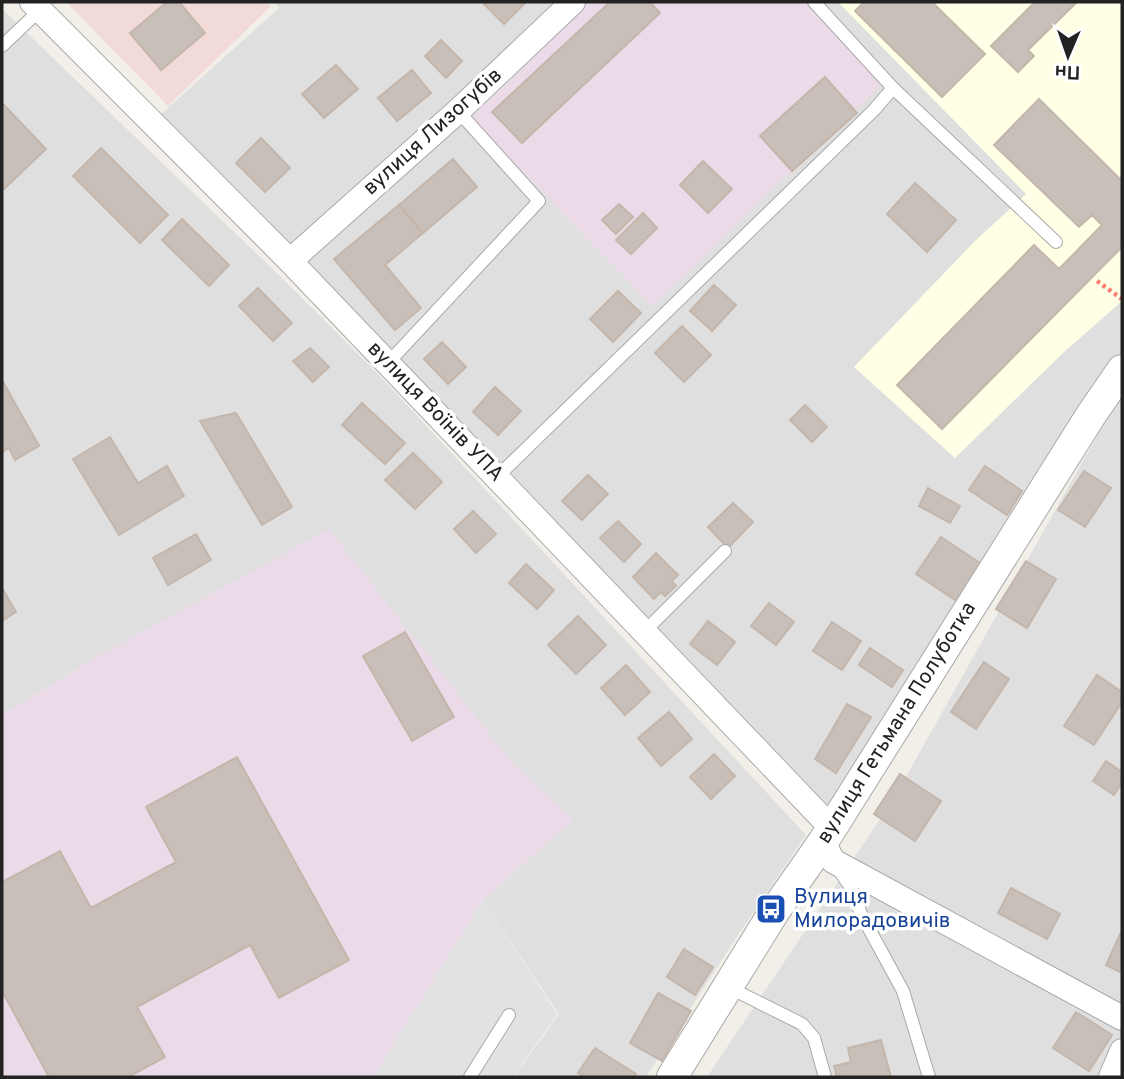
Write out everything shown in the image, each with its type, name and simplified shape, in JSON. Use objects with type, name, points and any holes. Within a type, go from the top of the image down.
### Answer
[{"type":"street","name":"вулиця Лизогубів","points":[[290,261],[458,111],[573,2]]},
{"type":"street","name":"вулиця Воїнів УПА","points":[[36,6],[290,261],[645,631],[822,818],[830,842],[1122,1018]]},
{"type":"street","name":"вулиця Гетьмана Полуботка","points":[[672,1077],[775,912],[830,842],[1084,426],[1119,380]]},
{"type":"street","points":[[1111,1077],[1122,1051]]},
{"type":"lane","points":[[814,2],[893,88],[1056,242]]},
{"type":"lane","points":[[2,46],[36,6]]},
{"type":"lane","points":[[497,477],[893,88]]},
{"type":"lane","points":[[388,363],[538,201],[458,111]]},
{"type":"lane","points":[[645,631],[725,551]]},
{"type":"lane","points":[[830,842],[861,914],[903,991],[929,1077]]},
{"type":"lane","points":[[727,986],[802,1024],[814,1038],[825,1077]]},
{"type":"lane","points":[[470,1077],[509,1015]]},
{"type":"path","points":[[1097,281],[1122,299]]},
{"type":"shaded area","points":[[66,2],[267,2],[271,6],[168,106]]},
{"type":"shaded area","points":[[274,2],[1122,2],[1122,356],[832,809],[467,428],[160,115],[279,8]]},
{"type":"shaded area","points":[[582,2],[807,2],[885,81],[653,306],[466,115]]},
{"type":"shaded area","points":[[838,2],[1122,2],[1122,301],[1064,352],[955,458],[854,367],[974,242],[1026,194]]},
{"type":"shaded area","points":[[2,9],[379,375],[806,835],[646,1077],[514,1077],[559,1014],[483,900],[573,820],[509,759],[98,656],[2,715]]},
{"type":"shaded area","points":[[1122,398],[1122,1077],[707,1077],[893,800],[1111,411]]},
{"type":"shaded area","points":[[329,529],[509,759],[573,820],[483,900],[557,1014],[513,1077],[2,1077],[2,715],[98,656]]},
{"type":"shaded area","points":[[483,900],[557,1014],[513,1077],[373,1077]]},
{"type":"building","points":[[167,2],[179,2],[205,33],[161,70],[130,33]]},
{"type":"building","points":[[526,2],[504,24],[484,4]]},
{"type":"building","points":[[610,2],[650,2],[660,13],[522,143],[492,112]]},
{"type":"building","points":[[864,2],[932,2],[985,54],[942,97],[855,11]]},
{"type":"building","points":[[1035,2],[1077,2],[1028,50],[1034,56],[1018,72],[991,46]]},
{"type":"building","points":[[441,40],[462,61],[446,78],[425,56]]},
{"type":"building","points":[[336,65],[358,89],[324,118],[302,94]]},
{"type":"building","points":[[412,70],[431,93],[397,121],[378,98]]},
{"type":"building","points":[[825,77],[857,113],[792,171],[760,136]]},
{"type":"building","points":[[1039,99],[1120,179],[1122,177],[1122,247],[942,429],[897,385],[1034,245],[1059,269],[1102,225],[1092,215],[1079,227],[994,145]]},
{"type":"building","points":[[2,103],[46,149],[2,191]]},
{"type":"building","points":[[261,138],[290,168],[265,192],[236,163]]},
{"type":"building","points":[[101,148],[168,215],[140,243],[73,176]]},
{"type":"building","points":[[453,159],[477,187],[423,233],[399,205]]},
{"type":"building","points":[[703,161],[732,189],[708,213],[680,185]]},
{"type":"building","points":[[915,183],[956,220],[927,252],[887,214]]},
{"type":"building","points":[[619,204],[633,217],[616,234],[602,220]]},
{"type":"building","points":[[399,205],[423,233],[385,265],[421,308],[395,330],[334,259]]},
{"type":"building","points":[[643,213],[657,228],[631,254],[616,240]]},
{"type":"building","points":[[182,219],[229,265],[209,286],[162,240]]},
{"type":"building","points":[[714,285],[736,305],[712,331],[690,311]]},
{"type":"building","points":[[258,288],[292,323],[273,341],[239,306]]},
{"type":"building","points":[[618,291],[641,313],[613,342],[590,319]]},
{"type":"building","points":[[682,326],[711,355],[684,382],[655,353]]},
{"type":"building","points":[[442,342],[466,367],[448,384],[424,359]]},
{"type":"building","points":[[310,348],[329,367],[313,382],[293,361]]},
{"type":"building","points":[[2,380],[39,446],[15,460],[9,448],[2,452]]},
{"type":"building","points":[[495,387],[521,411],[498,435],[473,412]]},
{"type":"building","points":[[362,403],[405,443],[385,464],[342,425]]},
{"type":"building","points":[[805,405],[827,427],[812,442],[790,420]]},
{"type":"building","points":[[236,413],[292,507],[262,525],[200,421]]},
{"type":"building","points":[[110,437],[138,483],[167,466],[184,496],[119,535],[73,459]]},
{"type":"building","points":[[413,453],[442,482],[415,509],[385,480]]},
{"type":"building","points":[[985,466],[1022,491],[1007,515],[969,490]]},
{"type":"building","points":[[1084,471],[1111,488],[1085,527],[1058,510]]},
{"type":"building","points":[[588,475],[608,494],[582,520],[562,501]]},
{"type":"building","points":[[928,488],[960,506],[950,523],[919,506]]},
{"type":"building","points":[[733,503],[753,522],[728,548],[708,527]]},
{"type":"building","points":[[473,511],[496,534],[476,553],[454,529]]},
{"type":"building","points":[[618,521],[641,544],[624,562],[600,538]]},
{"type":"building","points":[[196,534],[211,560],[168,585],[153,558]]},
{"type":"building","points":[[941,537],[983,565],[958,602],[916,574]]},
{"type":"building","points":[[656,553],[678,575],[672,581],[676,586],[665,596],[661,592],[654,599],[633,577]]},
{"type":"building","points":[[1026,561],[1056,579],[1027,628],[996,609]]},
{"type":"building","points":[[526,564],[554,590],[537,609],[509,583]]},
{"type":"building","points":[[2,588],[16,612],[2,621]]},
{"type":"building","points":[[769,603],[794,622],[776,645],[751,626]]},
{"type":"building","points":[[578,616],[606,645],[576,674],[548,645]]},
{"type":"building","points":[[708,621],[735,642],[717,665],[690,644]]},
{"type":"building","points":[[832,622],[861,641],[842,670],[813,651]]},
{"type":"building","points":[[405,632],[454,717],[412,741],[363,656]]},
{"type":"building","points":[[870,648],[903,670],[892,687],[859,665]]},
{"type":"building","points":[[984,662],[1009,679],[976,729],[951,712]]},
{"type":"building","points":[[626,665],[650,692],[625,715],[601,688]]},
{"type":"building","points":[[1097,675],[1122,692],[1122,702],[1094,745],[1064,726]]},
{"type":"building","points":[[847,704],[871,717],[836,773],[815,759]]},
{"type":"building","points":[[669,712],[692,739],[661,766],[638,738]]},
{"type":"building","points":[[714,754],[735,776],[711,799],[690,777]]},
{"type":"building","points":[[237,757],[349,960],[279,998],[250,945],[137,1007],[165,1057],[128,1077],[49,1077],[2,991],[2,882],[60,851],[91,908],[176,862],[146,807]]},
{"type":"building","points":[[1106,761],[1122,772],[1122,782],[1114,795],[1093,781]]},
{"type":"building","points":[[900,774],[941,801],[915,841],[874,814]]},
{"type":"building","points":[[1011,888],[1060,914],[1047,939],[998,913]]},
{"type":"building","points":[[1122,930],[1122,973],[1106,965]]},
{"type":"building","points":[[684,949],[713,967],[695,995],[667,977]]},
{"type":"building","points":[[658,993],[691,1011],[662,1061],[630,1043]]},
{"type":"building","points":[[1076,1012],[1112,1035],[1089,1071],[1053,1048]]},
{"type":"building","points":[[881,1040],[891,1077],[837,1077],[834,1066],[851,1062],[848,1048]]},
{"type":"building","points":[[595,1048],[636,1074],[634,1077],[585,1077],[578,1073]]},
{"type":"place","name":"Вулиця Милорадовичів","points":[[771,909]]}]
